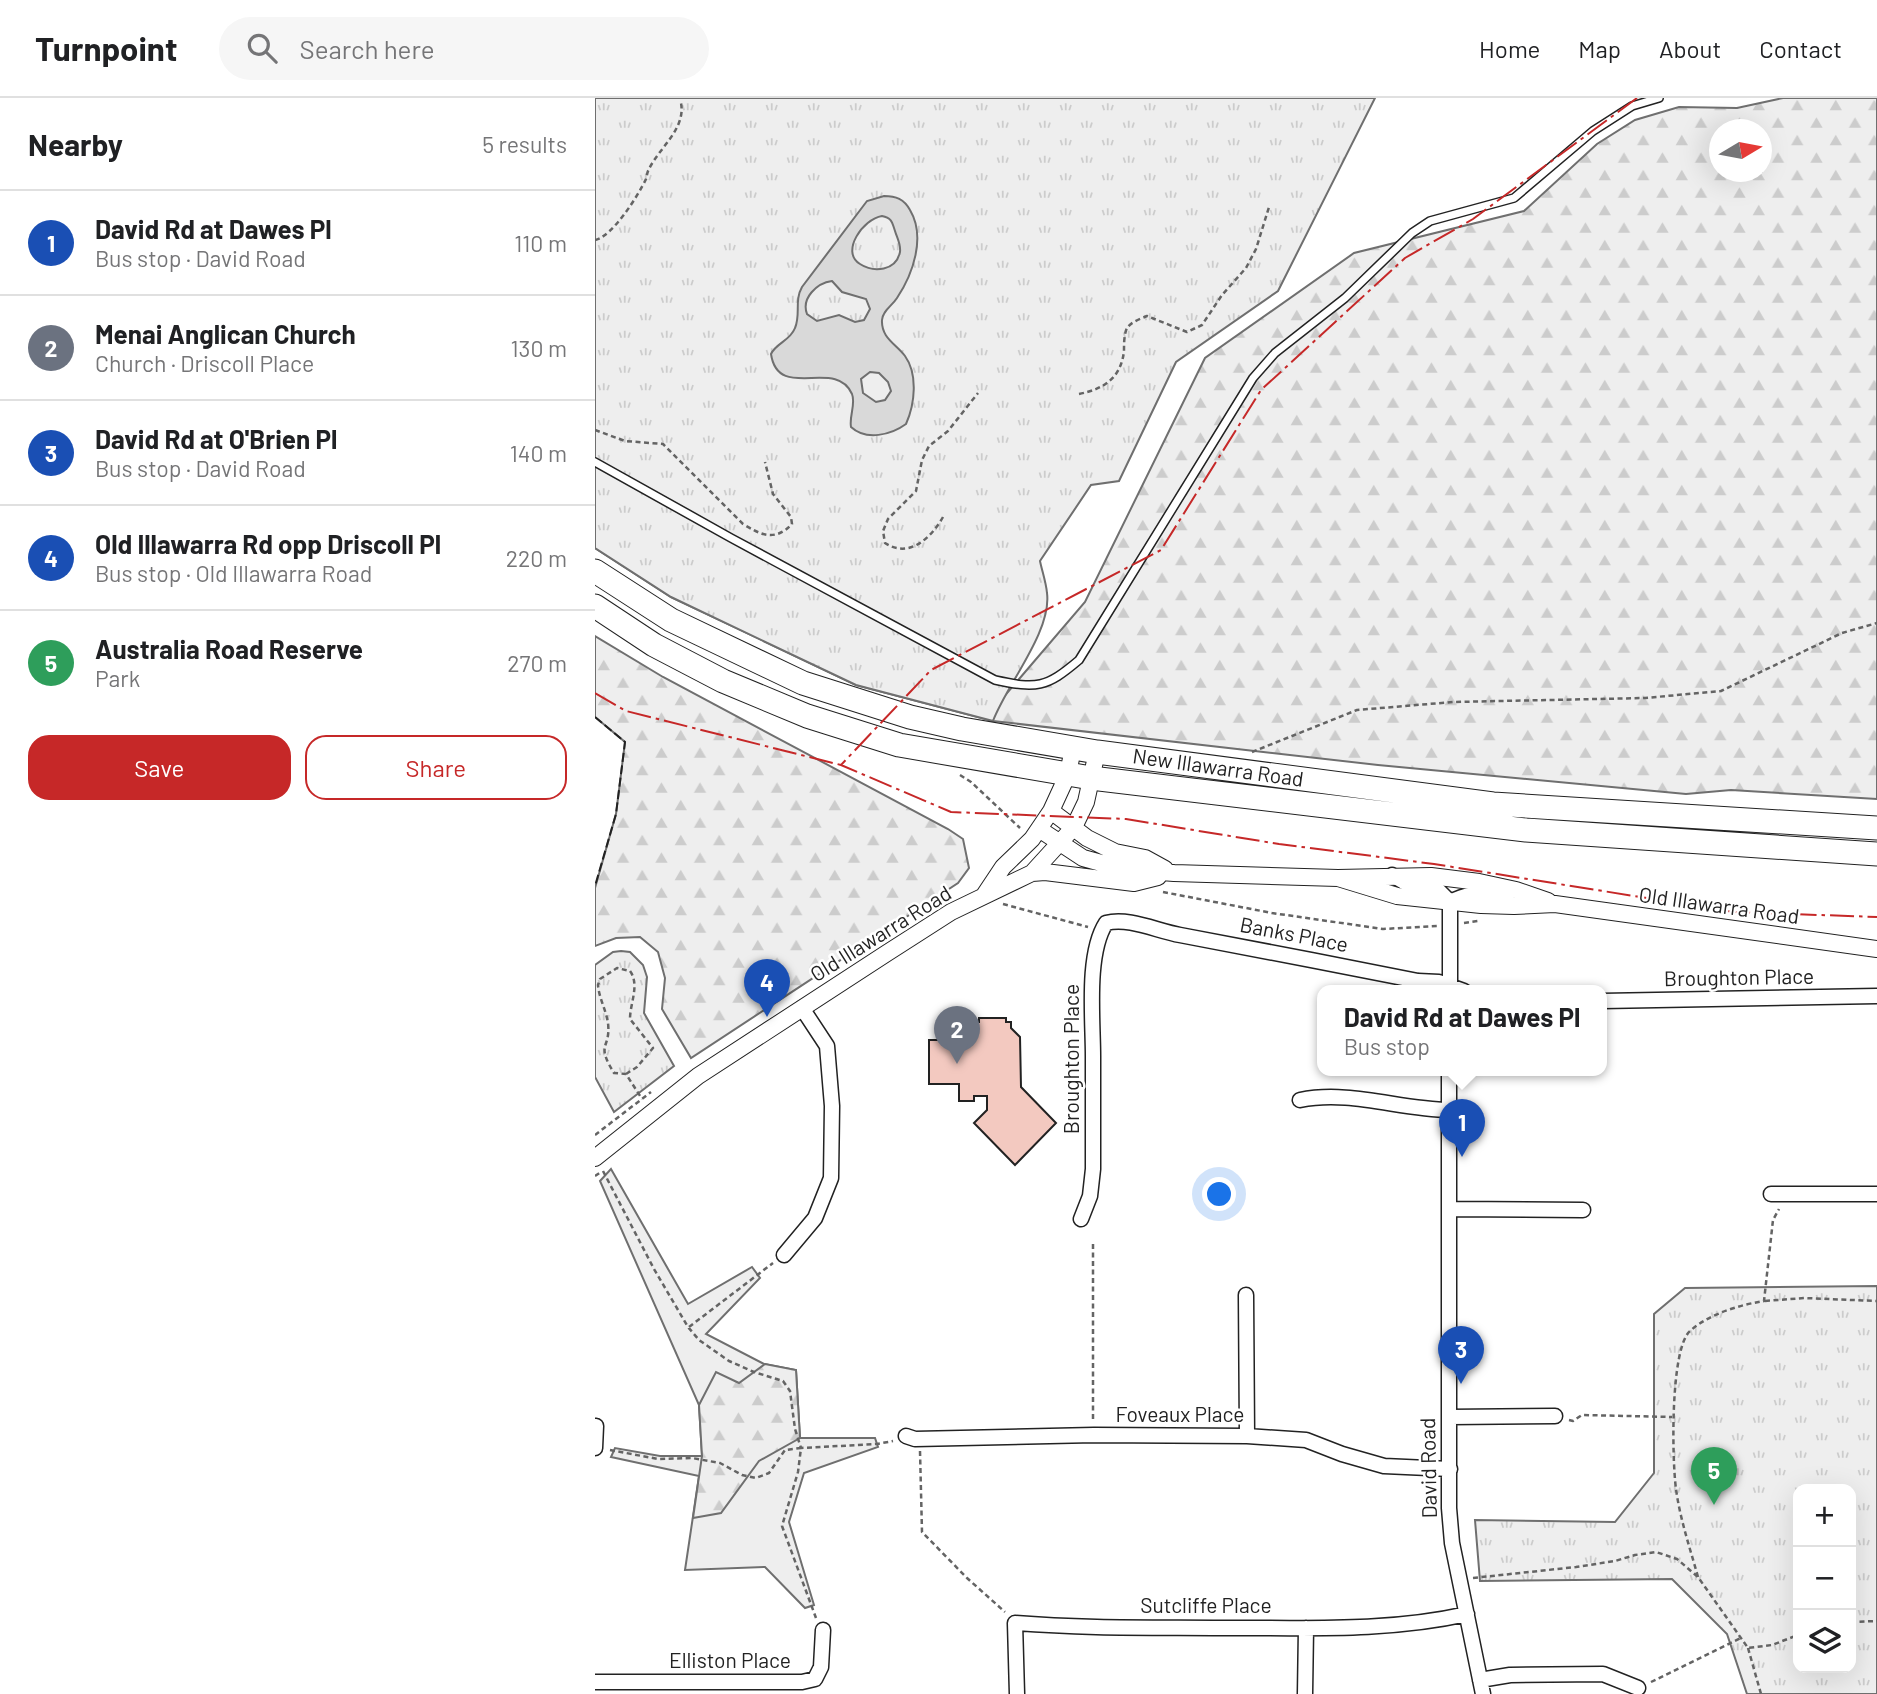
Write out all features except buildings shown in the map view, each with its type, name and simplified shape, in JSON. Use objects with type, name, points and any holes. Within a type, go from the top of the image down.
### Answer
[{"type":"highway","name":"New Illawarra Road","points":[[595,571],[671,620],[803,683],[910,717],[962,729],[1097,752],[1493,804],[1877,828]]},
{"type":"highway","name":"New Illawarra Road","points":[[595,606],[654,645],[723,681],[807,716],[899,745],[1091,778],[1526,830],[1877,854]]},
{"type":"street","name":"Old Illawarra Road","points":[[991,898],[1003,867],[1039,829],[1051,811],[1068,774],[1073,748]]},
{"type":"street","name":"Old Illawarra Road","points":[[599,1164],[698,1076],[951,912],[991,898],[1032,873],[1074,827],[1086,802],[1097,752]]},
{"type":"street","name":"Old Illawarra Road","points":[[1051,811],[1087,838],[1115,852],[1145,858],[1174,873]]},
{"type":"street","name":"Old Illawarra Road","points":[[1039,829],[1083,858],[1123,870],[1338,878],[1391,875],[1455,879],[1516,890],[1555,904]]},
{"type":"street","name":"Old Illawarra Road","points":[[1032,873],[1045,872],[1134,883],[1174,873]]},
{"type":"street","points":[[1391,875],[1409,885],[1436,888],[1450,902],[1455,985]]},
{"type":"street","name":"Old Illawarra Road","points":[[1338,878],[1397,896],[1514,906],[1555,904],[1877,948]]},
{"type":"street","points":[[1450,902],[1467,893],[1481,891],[1499,894],[1516,890]]},
{"type":"street","name":"Banks Place","points":[[1101,930],[1106,923],[1113,921],[1130,923],[1446,985]]},
{"type":"street","name":"Broughton Place","points":[[1081,1219],[1090,1196],[1093,1169],[1093,986],[1101,930]]},
{"type":"street","name":"Broughton Place","points":[[1607,1002],[1877,996]]},
{"type":"street","points":[[784,1255],[815,1218],[831,1178],[832,1106],[827,1046],[802,1008]]},
{"type":"street","name":"David Road","points":[[1449,1076],[1449,1508],[1481,1687]]},
{"type":"street","points":[[1300,1100],[1338,1096],[1417,1109],[1449,1110]]},
{"type":"street","points":[[1777,1194],[1877,1194]]},
{"type":"street","points":[[1450,1209],[1583,1210]]},
{"type":"street","points":[[1246,1295],[1247,1436]]},
{"type":"street","points":[[1450,1417],[1555,1416]]},
{"type":"street","points":[[595,1447],[596,1426]]},
{"type":"street","name":"Foveaux Place","points":[[911,1437],[1247,1436],[1306,1440],[1384,1466],[1450,1469]]},
{"type":"street","name":"Sutcliffe Place","points":[[1015,1623],[1065,1627],[1306,1628],[1393,1625],[1467,1614]]},
{"type":"street","points":[[1015,1623],[1017,1694]]},
{"type":"street","points":[[1305,1694],[1306,1628]]},
{"type":"street","name":"Elliston Place","points":[[595,1682],[802,1682],[815,1679],[821,1667],[823,1630]]},
{"type":"street","points":[[1481,1687],[1510,1675],[1603,1674],[1638,1688]]},
{"type":"lane","points":[[595,462],[995,680],[1028,687],[1057,678],[1079,660],[1254,378],[1275,353],[1345,298],[1404,241],[1430,221],[1514,198],[1593,131],[1632,106],[1658,98]]},
{"type":"path","points":[[595,240],[603,239],[624,215],[646,180],[649,169],[680,122],[681,103]]},
{"type":"path","points":[[1079,394],[1109,383],[1117,374],[1122,365],[1127,329],[1134,322],[1147,316],[1188,332],[1202,325],[1222,295],[1246,268],[1256,249],[1269,207]]},
{"type":"path","points":[[943,517],[936,528],[916,546],[903,550],[885,543],[883,531],[888,519],[916,491],[922,460],[929,446],[948,431],[978,393]]},
{"type":"path","points":[[595,430],[625,441],[663,444],[743,524],[772,536],[784,533],[792,524],[791,517],[773,494],[765,462]]},
{"type":"path","points":[[1247,754],[1357,710],[1453,702],[1645,698],[1721,691],[1842,633],[1877,623]]},
{"type":"path","points":[[1160,892],[1272,913],[1383,929],[1450,925],[1481,920]]},
{"type":"path","points":[[991,898],[1101,930]]},
{"type":"path","points":[[617,968],[630,971],[634,977],[630,1020],[653,1048],[637,1067],[626,1074],[614,1073],[600,1052],[608,1026],[598,985],[600,979],[617,968]]},
{"type":"path","points":[[626,1074],[642,1099]]},
{"type":"path","points":[[595,1135],[653,1091]]},
{"type":"path","points":[[599,1164],[688,1327],[699,1340],[729,1361],[783,1381],[790,1391],[795,1429],[801,1448],[799,1472],[782,1526],[814,1615],[823,1630]]},
{"type":"path","points":[[1764,1301],[1773,1220],[1779,1209],[1777,1194]]},
{"type":"path","points":[[1093,1244],[1093,1421]]},
{"type":"path","points":[[688,1327],[784,1255]]},
{"type":"path","points":[[1698,1577],[1683,1528],[1675,1488],[1673,1418],[1680,1351],[1689,1332],[1717,1315],[1748,1303],[1804,1298],[1877,1301]]},
{"type":"path","points":[[1555,1416],[1573,1421],[1586,1415],[1673,1418]]},
{"type":"path","points":[[595,1447],[658,1460],[692,1458],[720,1462],[742,1475],[756,1478],[769,1473],[785,1450],[877,1444],[911,1437],[920,1450],[922,1532],[1015,1623]]},
{"type":"path","points":[[1460,1581],[1615,1562],[1655,1552],[1677,1559],[1698,1577],[1748,1648],[1761,1694]]},
{"type":"path","points":[[1856,1622],[1877,1621]]},
{"type":"path","points":[[1748,1648],[1772,1645],[1793,1637]]},
{"type":"path","points":[[1638,1688],[1741,1638]]},
{"type":"green space","points":[[595,98],[1375,98],[1278,291],[1176,362],[1119,481],[1091,485],[1040,561],[1047,593],[1043,624],[993,721],[856,685],[671,597],[595,548]]},
{"type":"green space","points":[[1783,98],[1877,98],[1877,799],[1731,790],[1686,794],[1378,765],[993,721],[856,685],[671,597],[595,548],[595,477],[1002,699],[1085,602],[1205,358],[1354,253],[1524,211],[1597,144],[1635,120],[1679,107],[1737,108]]},
{"type":"green space","points":[[595,636],[663,677],[948,829],[963,839],[969,868],[958,883],[691,1058],[662,1009],[665,978],[658,952],[640,937],[616,938],[595,946],[595,888],[616,814],[625,742],[595,717]]},
{"type":"green space","points":[[613,952],[630,952],[643,965],[647,977],[644,1013],[674,1066],[614,1112],[595,1077],[595,965]]},
{"type":"green space","points":[[611,1169],[688,1304],[752,1267],[760,1278],[706,1334],[764,1364],[796,1370],[800,1438],[875,1438],[878,1447],[804,1473],[789,1522],[814,1605],[805,1608],[765,1567],[685,1570],[699,1476],[611,1457],[615,1448],[660,1456],[702,1456],[699,1405],[600,1181]]},
{"type":"green space","points":[[1877,1286],[1877,1694],[1747,1694],[1727,1634],[1672,1579],[1480,1581],[1475,1520],[1615,1522],[1654,1473],[1654,1314],[1685,1288]]},
{"type":"green space","points":[[765,1364],[796,1370],[800,1438],[759,1461],[721,1513],[693,1518],[702,1456],[699,1405],[716,1372],[739,1383]]},
{"type":"shaded area","points":[[884,196],[902,201],[910,210],[917,232],[915,255],[908,278],[882,320],[886,336],[905,356],[912,371],[914,389],[911,407],[906,424],[879,435],[864,434],[851,427],[853,398],[844,384],[834,379],[795,378],[784,375],[776,368],[771,354],[795,328],[798,297],[802,287],[867,201]],"holes":[[[882,216],[892,223],[900,252],[889,267],[872,269],[854,259],[853,244],[861,229]],[[832,281],[842,292],[866,299],[870,309],[864,320],[855,322],[839,315],[817,321],[807,314],[808,297],[826,282]],[[870,372],[879,373],[888,382],[891,391],[885,400],[876,402],[863,393],[861,379]]]},
{"type":"fence","points":[[595,717],[625,742],[616,814],[595,886]]},
{"type":"power","points":[[1637,98],[1473,219],[1405,258],[1261,390],[1161,550],[931,670],[841,765],[951,812],[1126,819],[1734,912],[1877,917]]},
{"type":"power","points":[[595,693],[626,711],[841,765]]},
{"type":"place","name":"Old Illawarra Rd opp Driscoll Pl","points":[[767,1017]]},
{"type":"place","name":"Menai Anglican Church","points":[[957,1064]]},
{"type":"place","name":"David Rd at Dawes Pl","points":[[1462,1157]]},
{"type":"place","name":"David Rd at O'Brien Pl","points":[[1461,1384]]},
{"type":"place","name":"Australia Road Reserve","points":[[1714,1505]]}]
